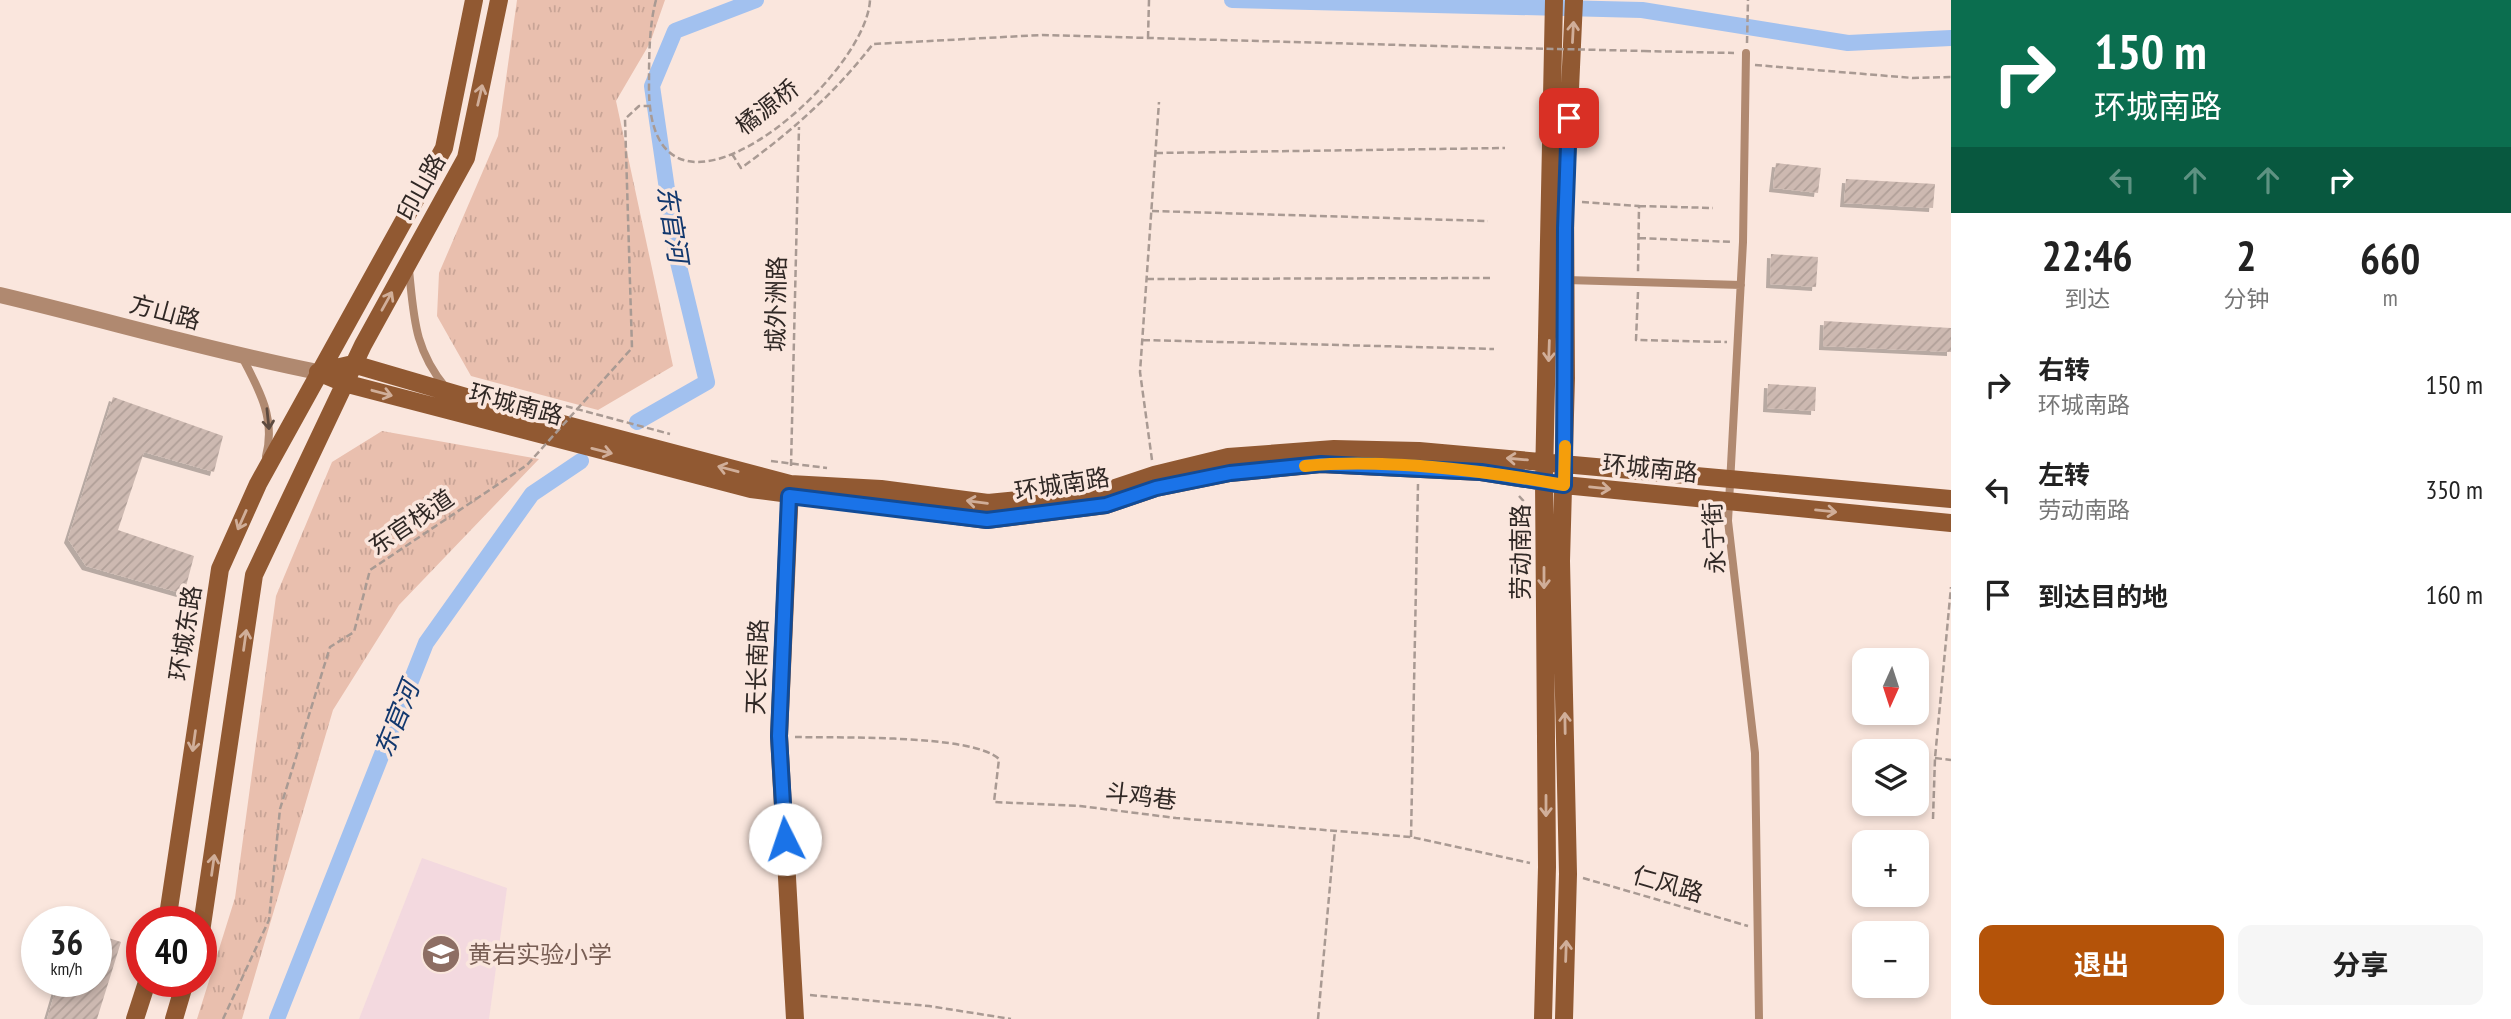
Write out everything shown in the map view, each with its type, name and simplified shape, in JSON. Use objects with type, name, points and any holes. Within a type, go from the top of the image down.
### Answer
[{"type":"main road","name":"印山路","points":[[318,372],[444,148],[474,0]]},
{"type":"main road","name":"印山路","points":[[344,383],[466,158],[499,0]]},
{"type":"main road","name":"劳动南路","points":[[1543,1019],[1547,867],[1544,462],[1549,333],[1554,0]]},
{"type":"main road","name":"劳动南路","points":[[1564,1019],[1568,874],[1562,561],[1564,280],[1574,0]]},
{"type":"main road","points":[[318,372],[353,364],[789,490],[881,489],[988,503],[1107,491],[1154,475],[1228,457],[1334,449],[1419,451],[1951,499]]},
{"type":"main road","name":"环城南路","points":[[318,372],[344,383],[688,473],[987,520],[1106,505],[1156,488],[1230,473],[1321,464],[1481,472],[1564,485],[1951,523]]},
{"type":"main road","name":"环城东路","points":[[169,906],[220,569],[258,484],[318,372]]},
{"type":"main road","points":[[205,906],[254,575],[344,383]]},
{"type":"main road","name":"天长南路","points":[[789,490],[779,736],[795,1019]]},
{"type":"main road","points":[[135,1019],[142,997]]},
{"type":"main road","points":[[174,1019],[181,997]]},
{"type":"street","name":"方山路","points":[[0,295],[154,331],[242,357],[318,372]]},
{"type":"lane","name":"永宁街","points":[[1746,53],[1743,242],[1728,521],[1755,753],[1759,1019]]},
{"type":"lane","points":[[408,262],[416,335],[428,366],[450,393]]},
{"type":"lane","points":[[1564,280],[1741,285]]},
{"type":"lane","points":[[242,357],[266,401],[270,440],[258,484]]},
{"type":"path","name":"橘源桥","points":[[656,0],[649,106],[654,135],[672,153],[686,162],[710,164],[757,143],[832,76],[865,25],[870,0]]},
{"type":"path","points":[[1148,38],[1149,0]]},
{"type":"path","points":[[1748,0],[1746,53],[1756,66],[1913,78],[1951,77]]},
{"type":"path","points":[[732,154],[741,169],[799,125],[844,81],[873,44],[1042,35],[1746,53]]},
{"type":"path","points":[[1154,475],[1140,372],[1159,102]]},
{"type":"path","name":"东官栈道","points":[[223,1019],[269,920],[280,809],[330,647],[354,632],[370,570],[527,465],[632,348],[625,119],[639,106],[649,106]]},
{"type":"path","name":"城外洲路","points":[[789,490],[799,125]]},
{"type":"path","points":[[1156,153],[1505,148]]},
{"type":"path","points":[[1565,201],[1713,208]]},
{"type":"path","points":[[1639,206],[1636,341],[1739,342]]},
{"type":"path","points":[[1152,211],[1488,221]]},
{"type":"path","points":[[1639,239],[1743,242]]},
{"type":"path","points":[[1147,279],[1490,278]]},
{"type":"path","points":[[1143,340],[1494,349]]},
{"type":"path","points":[[768,460],[831,469]]},
{"type":"path","points":[[1411,838],[1419,468]]},
{"type":"path","points":[[1513,489],[1529,508]]},
{"type":"path","points":[[1933,819],[1935,758],[1951,587]]},
{"type":"path","name":"斗鸡巷","points":[[779,736],[931,741],[991,751],[999,758],[994,802],[1080,806],[1176,818],[1411,838],[1547,867]]},
{"type":"path","points":[[1935,758],[1951,760]]},
{"type":"path","points":[[1318,1019],[1335,831]]},
{"type":"path","name":"仁风路","points":[[1568,874],[1758,928]]},
{"type":"path","points":[[795,993],[929,1006],[1011,1019]]},
{"type":"shaded area","name":"黄岩实验小学","points":[[422,858],[507,888],[489,1019],[359,1019]]},
{"type":"green space","points":[[517,0],[665,0],[650,43],[616,101],[673,366],[598,410],[471,376],[437,316],[439,273],[498,136]]},
{"type":"green space","points":[[382,431],[539,459],[399,605],[333,710],[242,1019],[197,1019],[204,997],[217,997],[217,955],[235,898],[276,596],[332,462]]},
{"type":"building","points":[[1776,163],[1821,168],[1818,193],[1773,188]]},
{"type":"building","points":[[1846,179],[1935,184],[1933,208],[1844,203]]},
{"type":"building","points":[[1771,254],[1818,257],[1816,287],[1770,284]]},
{"type":"building","points":[[1824,321],[1951,328],[1951,352],[1823,346]]},
{"type":"building","points":[[1768,384],[1816,387],[1815,411],[1767,408]]},
{"type":"building","points":[[113,397],[223,436],[214,472],[144,452],[118,530],[194,556],[184,594],[86,566],[68,539]]},
{"type":"building","points":[[112,939],[121,942],[112,971]]},
{"type":"building","points":[[54,997],[104,997],[97,1019],[47,1019]]},
{"type":"waterway","name":"东官河","points":[[637,422],[707,382],[677,258],[652,86],[675,31],[756,0]]},
{"type":"waterway","points":[[1232,0],[1642,10],[1848,43],[1951,38]]},
{"type":"waterway","name":"东官河","points":[[277,1019],[426,643],[532,494],[581,461]]},
{"type":"slow traffic","points":[[1305,466],[1359,464],[1481,472],[1564,485],[1565,446]]},
{"type":"place","name":"黄岩实验小学","points":[[441,954]]},
{"type":"route","points":[[785,839],[779,736],[789,496],[892,506],[987,520],[1106,505],[1156,488],[1230,473],[1321,464],[1481,472],[1564,485],[1565,201],[1569,118]]}]
